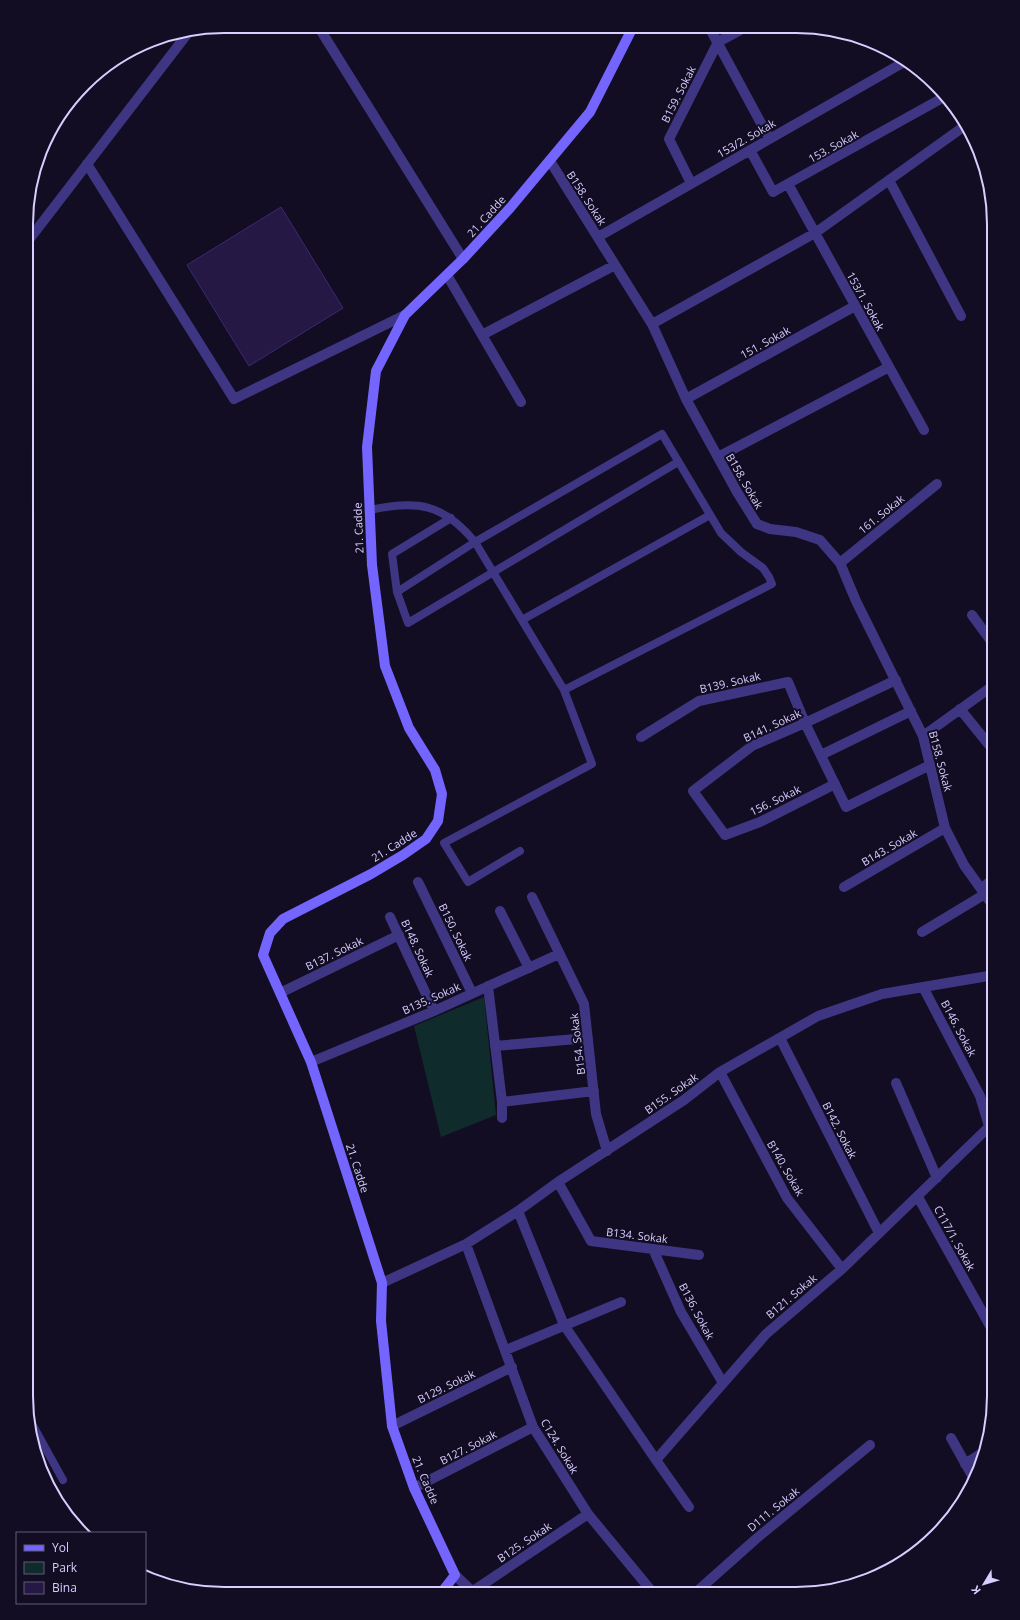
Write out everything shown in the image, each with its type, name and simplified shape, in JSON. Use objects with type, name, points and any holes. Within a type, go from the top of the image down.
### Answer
[{"type":"main road","name":"21. Cadde","points":[[455,1574],[414,1488],[392,1426],[381,1320],[382,1283],[311,1062],[263,955],[270,933],[283,919],[371,874],[415,847],[426,839],[438,821],[442,794],[435,770],[409,728],[385,666],[372,565],[367,447],[376,371],[405,315],[463,259],[550,161],[590,112],[630,33]]},
{"type":"main road","points":[[445,1587],[455,1574]]},
{"type":"street","points":[[322,33],[463,259]]},
{"type":"street","points":[[713,33],[769,138]]},
{"type":"street","points":[[718,42],[735,33]]},
{"type":"street","points":[[33,234],[184,38]]},
{"type":"street","name":"B159. Sokak","points":[[691,183],[669,139],[718,42]]},
{"type":"street","name":"153/2. Sokak","points":[[598,237],[900,64]]},
{"type":"street","name":"153. Sokak","points":[[750,150],[773,192],[941,99]]},
{"type":"street","points":[[652,324],[815,233],[961,128]]},
{"type":"street","name":"B158. Sokak","points":[[550,161],[652,324],[686,399],[737,492],[757,524],[770,529],[796,532],[820,540],[840,563],[856,601],[924,736],[946,828],[964,865],[987,897]]},
{"type":"street","points":[[87,164],[234,399],[405,315]]},
{"type":"street","points":[[889,180],[961,316]]},
{"type":"street","name":"153/1. Sokak","points":[[788,184],[924,430]]},
{"type":"street","points":[[482,335],[615,265]]},
{"type":"street","points":[[447,275],[521,402]]},
{"type":"street","name":"151. Sokak","points":[[686,399],[855,306]]},
{"type":"street","points":[[718,457],[889,368]]},
{"type":"street","name":"161. Sokak","points":[[840,563],[937,484]]},
{"type":"street","points":[[972,615],[987,635]]},
{"type":"street","name":"B141. Sokak","points":[[725,835],[693,791],[752,746],[896,680]]},
{"type":"street","name":"B139. Sokak","points":[[641,737],[699,700],[788,682],[805,723]]},
{"type":"street","points":[[924,736],[987,690]]},
{"type":"street","points":[[960,709],[987,742]]},
{"type":"street","points":[[821,755],[911,711]]},
{"type":"street","points":[[805,723],[846,807],[930,765]]},
{"type":"street","name":"156. Sokak","points":[[725,835],[760,822],[835,784]]},
{"type":"street","name":"B143. Sokak","points":[[844,887],[946,828]]},
{"type":"street","name":"B150. Sokak","points":[[418,882],[472,993]]},
{"type":"street","points":[[922,932],[983,892],[987,887]]},
{"type":"street","name":"B154. Sokak","points":[[532,897],[584,1004],[596,1114],[607,1151]]},
{"type":"street","points":[[500,911],[529,968]]},
{"type":"street","name":"B148. Sokak","points":[[390,917],[434,1011]]},
{"type":"street","name":"B137. Sokak","points":[[280,993],[399,935]]},
{"type":"street","name":"B135. Sokak","points":[[311,1062],[434,1011],[559,954]]},
{"type":"street","name":"B155. Sokak","points":[[382,1283],[466,1244],[684,1100],[720,1072],[818,1016],[882,994],[987,976]]},
{"type":"street","points":[[488,986],[502,1102],[502,1118]]},
{"type":"street","name":"B146. Sokak","points":[[923,987],[980,1096],[987,1114]]},
{"type":"street","points":[[495,1046],[588,1038]]},
{"type":"street","name":"B142. Sokak","points":[[780,1038],[879,1233]]},
{"type":"street","name":"B140. Sokak","points":[[720,1072],[788,1198],[842,1269]]},
{"type":"street","points":[[896,1083],[937,1178]]},
{"type":"street","points":[[502,1102],[594,1091]]},
{"type":"street","name":"B121. Sokak","points":[[656,1460],[766,1334],[842,1269],[918,1197],[987,1128]]},
{"type":"street","name":"B134. Sokak","points":[[558,1182],[591,1241],[699,1255]]},
{"type":"street","name":"C117/1. Sokak","points":[[918,1197],[987,1320]]},
{"type":"street","points":[[518,1211],[564,1325],[689,1507]]},
{"type":"street","name":"C124. Sokak","points":[[466,1244],[506,1350],[533,1428],[588,1514],[648,1587]]},
{"type":"street","name":"B136. Sokak","points":[[653,1249],[681,1312],[723,1383]]},
{"type":"street","points":[[506,1350],[621,1302]]},
{"type":"street","name":"B129. Sokak","points":[[392,1426],[512,1367]]},
{"type":"street","name":"B127. Sokak","points":[[414,1488],[533,1428]]},
{"type":"street","points":[[951,1438],[970,1473]]},
{"type":"street","name":"D111. Sokak","points":[[702,1587],[757,1538],[870,1445]]},
{"type":"street","points":[[965,1464],[978,1456]]},
{"type":"street","name":"B125. Sokak","points":[[480,1587],[588,1514]]},
{"type":"street","points":[[455,1574],[468,1587]]},
{"type":"lane","points":[[397,592],[475,542],[662,434],[721,533],[741,552],[763,568],[772,584],[564,690]]},
{"type":"lane","points":[[451,518],[392,554],[397,592],[408,623],[678,462]]},
{"type":"lane","points":[[370,510],[402,504],[421,505],[431,508],[451,518],[460,525],[475,542],[564,690],[592,764],[444,843],[468,882],[520,851]]},
{"type":"lane","points":[[522,620],[710,515]]},
{"type":"lane","points":[[37,1432],[64,1480]]},
{"type":"green space","points":[[484,997],[496,1115],[441,1137],[414,1026]]},
{"type":"building","points":[[281,207],[343,308],[249,366],[187,265]]}]
